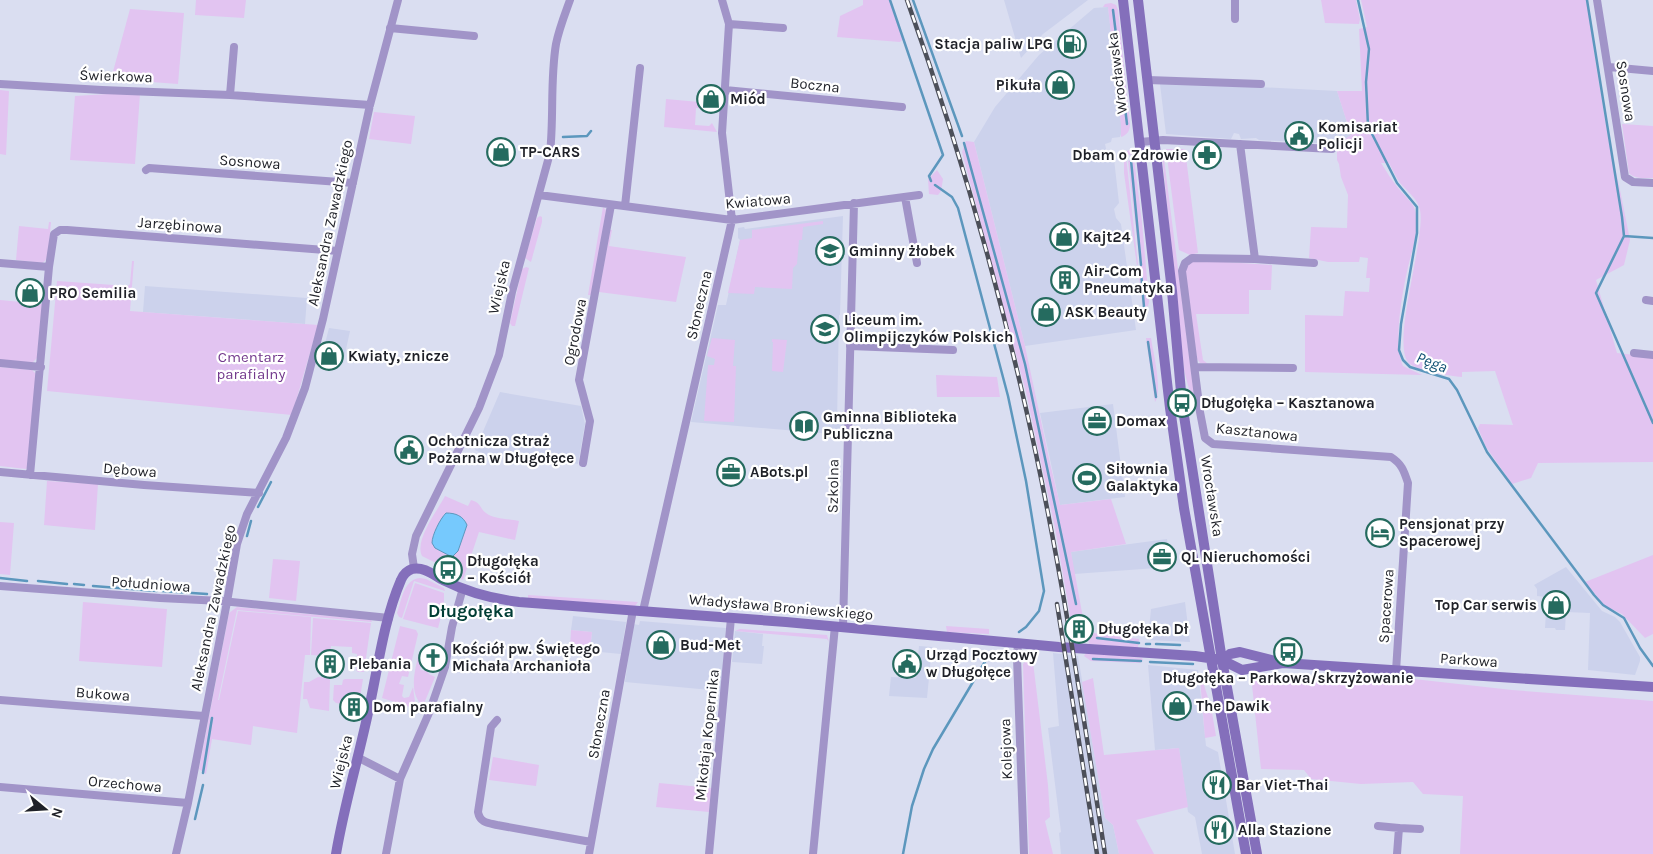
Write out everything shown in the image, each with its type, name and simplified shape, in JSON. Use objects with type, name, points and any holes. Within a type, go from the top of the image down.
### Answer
[{"type":"main road","name":"Wrocławska","points":[[1123,0],[1170,408],[1184,508],[1246,854]]},
{"type":"main road","name":"Wrocławska","points":[[1138,0],[1172,291],[1182,403],[1222,660],[1257,854]]},
{"type":"main road","name":"Władysława Broniewskiego","points":[[414,568],[429,571],[463,588],[504,600],[1210,658]]},
{"type":"main road","points":[[389,618],[404,574],[414,568]]},
{"type":"main road","name":"Wiejska","points":[[336,854],[389,618]]},
{"type":"main road","name":"Parkowa","points":[[1222,660],[1230,654],[1240,652],[1283,663],[1653,687]]},
{"type":"main road","name":"Parkowa","points":[[1210,658],[1222,660],[1242,670],[1283,663]]},
{"type":"street","name":"Aleksandra Zawadzkiego","points":[[176,854],[188,804],[237,544],[247,514],[286,438],[305,388],[370,105],[398,0]]},
{"type":"street","name":"Wiejska","points":[[414,568],[413,547],[420,528],[479,408],[499,355],[512,292],[550,153],[556,46],[570,0]]},
{"type":"street","name":"Słoneczna","points":[[589,854],[638,611],[674,480],[732,220],[722,133],[730,24],[722,0]]},
{"type":"street","points":[[1235,0],[1235,18]]},
{"type":"street","name":"Sosnowa","points":[[1597,0],[1625,176],[1629,181],[1653,183]]},
{"type":"street","points":[[730,24],[783,28]]},
{"type":"street","points":[[390,28],[474,36]]},
{"type":"street","points":[[230,95],[234,47]]},
{"type":"street","points":[[1609,67],[1653,71]]},
{"type":"street","points":[[625,206],[640,68]]},
{"type":"street","name":"Wrocławska","points":[[1148,80],[1262,84]]},
{"type":"street","name":"Świerkowa","points":[[0,84],[230,95],[370,105]]},
{"type":"street","name":"Boczna","points":[[725,90],[902,107]]},
{"type":"street","points":[[1140,142],[1155,140],[1197,141],[1332,149]]},
{"type":"street","points":[[1240,144],[1255,259],[1314,263]]},
{"type":"street","name":"Sosnowa","points":[[146,170],[149,168],[353,183]]},
{"type":"street","name":"Kwiatowa","points":[[539,195],[732,220],[919,195]]},
{"type":"street","points":[[905,197],[917,263]]},
{"type":"street","name":"Szkolna","points":[[813,854],[839,627],[854,204]]},
{"type":"street","name":"Ogrodowa","points":[[583,463],[590,422],[580,380],[611,205]]},
{"type":"street","name":"Jarzębinowa","points":[[30,475],[49,267],[54,234],[60,230],[66,230],[338,251]]},
{"type":"street","name":"Kasztanowa","points":[[1255,259],[1192,258],[1185,263],[1182,271],[1205,438],[1215,444],[1391,457],[1400,463],[1408,483]]},
{"type":"street","points":[[0,263],[49,267]]},
{"type":"street","points":[[850,346],[953,350]]},
{"type":"street","points":[[1634,352],[1653,355]]},
{"type":"street","points":[[0,363],[41,367]]},
{"type":"street","points":[[1195,367],[1293,368]]},
{"type":"street","name":"Dębowa","points":[[0,472],[258,493]]},
{"type":"street","name":"Spacerowa","points":[[1396,670],[1408,483]]},
{"type":"street","name":"Południowa","points":[[0,586],[227,602],[389,618]]},
{"type":"street","points":[[386,854],[400,779],[422,731],[445,667],[452,627],[463,588]]},
{"type":"street","name":"Mikołaja Kopernika","points":[[709,854],[731,618]]},
{"type":"street","name":"Kolejowa","points":[[1018,643],[1024,854]]},
{"type":"street","name":"Bukowa","points":[[0,700],[204,716]]},
{"type":"street","points":[[497,720],[491,727],[478,812],[481,820],[485,823],[591,842]]},
{"type":"street","points":[[357,757],[400,779]]},
{"type":"street","name":"Orzechowa","points":[[0,786],[188,804]]},
{"type":"street","points":[[1378,826],[1420,829]]},
{"type":"street","points":[[1396,854],[1398,828]]},
{"type":"shaded area","points":[[1004,0],[1088,0],[1043,34],[1021,58]]},
{"type":"shaded area","points":[[1108,7],[1122,131],[1120,137],[1112,138],[1111,142],[1105,144],[1107,153],[1114,159],[1119,203],[1114,209],[1116,218],[1121,224],[1136,330],[1025,346],[974,142],[995,107],[1039,55],[1094,8]]},
{"type":"shaded area","points":[[1163,82],[1337,91],[1351,135],[1337,144],[1259,140],[1256,138],[1241,139],[1239,134],[1234,133],[1231,139],[1166,134],[1160,84]]},
{"type":"shaded area","points":[[843,216],[837,422],[844,423],[844,435],[691,422],[718,305],[726,305],[740,240],[738,238],[738,228],[744,227],[745,229]]},
{"type":"shaded area","points":[[145,286],[307,298],[305,324],[143,312]]},
{"type":"shaded area","points":[[329,328],[350,331],[343,363],[321,359]]},
{"type":"shaded area","points":[[500,392],[581,406],[585,424],[578,464],[505,450],[500,462],[475,450]]},
{"type":"shaded area","points":[[1113,404],[1125,497],[1060,505],[1040,413]]},
{"type":"shaded area","points":[[1167,539],[1170,567],[1074,574],[1071,552]]},
{"type":"shaded area","points":[[1566,567],[1602,611],[1615,617],[1620,622],[1640,657],[1635,675],[1588,670],[1590,613],[1566,612],[1565,630],[1545,628],[1547,597],[1537,596],[1537,589],[1534,585]]},
{"type":"shaded area","points":[[1185,602],[1190,642],[1148,640],[1151,609]]},
{"type":"shaded area","points":[[573,616],[626,622],[621,654],[590,651],[592,632],[571,630]]},
{"type":"shaded area","points":[[640,621],[726,628],[721,691],[625,682],[633,624],[639,625]]},
{"type":"shaded area","points":[[735,631],[763,634],[762,664],[732,662]]},
{"type":"shaded area","points":[[919,646],[932,647],[927,698],[889,696],[891,677],[916,678]]},
{"type":"shaded area","points":[[1053,653],[1078,656],[1105,818],[1113,825],[1119,854],[1061,854],[1059,833],[1061,832],[1048,728],[1059,726]]},
{"type":"shaded area","points":[[1148,665],[1198,670],[1206,746],[1218,752],[1235,854],[1202,854],[1195,817],[1188,812],[1179,748],[1155,750]]},
{"type":"green space","points":[[196,0],[246,0],[244,18],[195,15]]},
{"type":"green space","points":[[863,0],[890,0],[903,39],[900,42],[837,37],[840,16],[863,5]]},
{"type":"green space","points":[[1321,0],[1356,0],[1360,19],[1359,24],[1325,23]]},
{"type":"green space","points":[[1361,0],[1588,0],[1594,52],[1608,138],[1630,240],[1624,265],[1596,280],[1617,353],[1653,357],[1653,462],[1538,463],[1531,478],[1512,484],[1486,447],[1478,428],[1480,424],[1513,425],[1495,371],[1462,372],[1462,377],[1427,371],[1410,364],[1405,354],[1406,316],[1418,244],[1420,210],[1415,199],[1400,183],[1389,163],[1381,163],[1394,183],[1412,204],[1417,224],[1401,304],[1400,356],[1403,366],[1422,375],[1305,372],[1305,315],[1343,316],[1345,291],[1369,292],[1370,278],[1366,278],[1368,258],[1360,257],[1359,262],[1328,262],[1309,258],[1311,227],[1347,228],[1348,195],[1337,160],[1337,144],[1351,135],[1337,91],[1362,91],[1359,29],[1367,27]]},
{"type":"green space","points":[[1111,3],[1116,5],[1118,10],[1130,124],[1128,132],[1121,137],[1108,7],[1103,7],[1105,4]]},
{"type":"green space","points":[[130,9],[184,13],[178,84],[111,79]]},
{"type":"green space","points":[[0,90],[9,91],[6,155],[0,154]]},
{"type":"green space","points":[[140,94],[135,164],[70,160],[75,96]]},
{"type":"green space","points":[[666,99],[710,103],[709,109],[696,108],[695,125],[709,126],[712,123],[717,132],[664,127]]},
{"type":"green space","points":[[374,112],[415,116],[411,144],[369,139]]},
{"type":"green space","points":[[1622,124],[1653,126],[1653,178],[1637,177],[1629,173]]},
{"type":"green space","points":[[966,141],[974,142],[1025,346],[1060,505],[1111,499],[1126,544],[1071,552],[1083,618],[1071,621],[1055,528],[1026,392],[962,152]]},
{"type":"green space","points":[[1166,149],[1185,149],[1198,253],[1190,255],[1179,250]]},
{"type":"green space","points":[[1130,150],[1133,154],[1126,156],[1137,266],[1124,173],[1124,157],[1127,151]]},
{"type":"green space","points":[[1162,156],[1164,159],[1194,394],[1190,393],[1184,370]]},
{"type":"green space","points":[[1134,158],[1149,302],[1148,306],[1145,307],[1143,307],[1138,271],[1140,266],[1128,161]]},
{"type":"green space","points":[[937,170],[943,179],[941,191],[938,195],[929,194],[928,179]]},
{"type":"green space","points":[[603,207],[606,210],[592,295],[588,295]]},
{"type":"green space","points":[[542,217],[542,222],[531,262],[525,258],[537,218]]},
{"type":"green space","points":[[823,221],[823,224],[803,227],[802,240],[799,240],[797,264],[793,268],[792,289],[755,287],[754,294],[728,293],[740,240],[752,238],[752,230]]},
{"type":"green space","points":[[49,222],[51,222],[48,255],[45,261],[42,263],[16,260],[19,226],[48,229]]},
{"type":"green space","points":[[610,230],[612,230],[609,246],[686,257],[676,302],[599,292]]},
{"type":"green space","points":[[1194,260],[1272,265],[1271,290],[1249,290],[1249,314],[1196,314],[1203,360],[1208,364],[1200,363],[1197,359],[1185,273],[1186,266]]},
{"type":"green space","name":"Cmentarz parafialny","points":[[132,261],[134,261],[130,311],[318,325],[292,415],[47,391],[57,281],[128,286],[130,284]]},
{"type":"green space","points":[[529,268],[515,326],[512,326],[510,323],[522,269]]},
{"type":"green space","points":[[0,300],[42,304],[37,358],[32,363],[0,360]]},
{"type":"green space","points":[[712,338],[735,340],[733,366],[736,366],[734,422],[704,421],[708,365],[714,365],[715,359],[707,356]]},
{"type":"green space","points":[[1146,338],[1151,338],[1157,371],[1158,389],[1155,402]]},
{"type":"green space","points":[[772,339],[787,340],[783,372],[772,371]]},
{"type":"green space","points":[[0,367],[32,370],[36,374],[29,464],[26,469],[0,466]]},
{"type":"green space","points":[[936,375],[997,377],[1000,397],[937,397]]},
{"type":"green space","points":[[47,481],[98,484],[95,530],[44,525]]},
{"type":"green space","points":[[445,496],[468,506],[471,500],[479,504],[489,515],[519,521],[515,540],[479,532],[463,580],[448,566],[446,568],[422,556],[420,549],[424,534]],"holes":[[[442,518],[465,520],[467,525],[458,551],[434,535]]]},
{"type":"green space","points":[[0,522],[14,523],[10,575],[0,574]]},
{"type":"green space","points":[[1653,555],[1653,634],[1645,638],[1622,614],[1605,606],[1585,582]]},
{"type":"green space","points":[[273,559],[300,561],[296,601],[269,598]]},
{"type":"green space","points":[[420,578],[444,588],[445,591],[414,581],[402,618],[399,617],[397,613],[407,587],[410,582]]},
{"type":"green space","points":[[415,583],[444,593],[444,606],[438,628],[403,619]]},
{"type":"green space","points":[[528,595],[638,602],[635,606],[528,598]]},
{"type":"green space","points":[[83,602],[167,609],[162,667],[79,661]]},
{"type":"green space","points":[[237,607],[371,620],[372,622],[237,610],[218,700],[238,611],[311,617],[310,655],[305,655],[297,733],[253,726],[251,745],[212,739],[206,774],[199,769],[229,613]]},
{"type":"green space","points":[[313,618],[371,623],[364,672],[356,670],[357,654],[352,653],[352,647],[331,646],[330,656],[311,655]]},
{"type":"green space","points":[[400,626],[416,630],[418,634],[408,677],[402,676],[399,684],[404,685],[402,696],[404,698],[409,697],[413,687],[416,709],[382,698]]},
{"type":"green space","points":[[946,626],[989,629],[989,634],[947,632]]},
{"type":"green space","points":[[740,629],[827,635],[829,642],[827,639],[735,631]]},
{"type":"green space","points":[[571,630],[592,632],[590,651],[570,648]]},
{"type":"green space","points":[[1086,632],[1139,639],[1138,648],[1089,644]]},
{"type":"green space","points":[[421,651],[423,652],[420,670],[427,671],[435,677],[423,706],[415,695],[414,688],[416,667]]},
{"type":"green space","points":[[1086,653],[1142,658],[1143,660],[1140,663],[1091,661],[1084,656]]},
{"type":"green space","points":[[1029,658],[1033,662],[1048,785],[1050,817],[1045,821],[1053,854],[1029,854],[1023,664]]},
{"type":"green space","points":[[318,677],[330,680],[329,711],[310,708],[307,699],[303,699],[304,682],[309,682]]},
{"type":"green space","points":[[1259,677],[1377,680],[1396,677],[1512,690],[1653,701],[1653,854],[1460,854],[1463,796],[1423,794],[1413,782],[1361,784],[1311,779],[1304,770],[1261,769],[1252,685]]},
{"type":"green space","points":[[1093,678],[1104,755],[1179,748],[1188,807],[1136,820],[1154,854],[1119,854],[1113,825],[1105,818],[1082,682]]},
{"type":"green space","points":[[345,679],[363,679],[360,698],[347,697],[346,702],[343,704],[336,703],[333,700],[334,685],[342,685]]},
{"type":"green space","points":[[1200,679],[1202,679],[1211,707],[1216,736],[1205,738]]},
{"type":"green space","points":[[493,757],[539,765],[536,786],[489,780]]},
{"type":"green space","points":[[659,783],[712,788],[709,812],[656,807]]},
{"type":"water","points":[[446,513],[459,516],[467,525],[458,551],[452,557],[435,548],[432,543],[437,527]]},
{"type":"waterway","points":[[890,0],[943,155],[929,176],[931,181]]},
{"type":"waterway","points":[[913,0],[962,136]]},
{"type":"waterway","name":"Pęga","points":[[1358,0],[1369,49],[1366,82],[1368,126],[1397,183],[1417,207],[1417,233],[1401,324],[1399,350],[1403,360],[1410,367],[1449,379],[1457,390],[1487,452],[1594,595],[1603,605],[1624,618],[1640,648],[1653,666]]},
{"type":"waterway","points":[[1587,0],[1624,236],[1596,293],[1653,423]]},
{"type":"waterway","points":[[1113,10],[1127,124]]},
{"type":"waterway","points":[[563,137],[587,136],[591,131]]},
{"type":"waterway","points":[[964,143],[1025,364],[1076,604]]},
{"type":"waterway","points":[[1131,160],[1141,265]]},
{"type":"waterway","points":[[935,185],[952,197],[958,208],[1008,396],[1026,481],[1044,591],[1039,611],[1026,627],[1019,632]]},
{"type":"waterway","points":[[1624,236],[1653,238]]},
{"type":"waterway","points":[[1141,272],[1144,307]]},
{"type":"waterway","points":[[1148,342],[1156,397]]},
{"type":"waterway","points":[[258,507],[271,482]]},
{"type":"waterway","points":[[247,536],[251,521]]},
{"type":"waterway","points":[[0,578],[27,581]]},
{"type":"waterway","points":[[38,581],[67,584]]},
{"type":"waterway","points":[[74,584],[84,585]]},
{"type":"waterway","points":[[93,586],[157,591]]},
{"type":"waterway","points":[[162,591],[207,594]]},
{"type":"waterway","points":[[1097,638],[1139,643]]},
{"type":"waterway","points":[[1156,644],[1180,645]]},
{"type":"waterway","points":[[903,854],[912,806],[924,769],[933,749],[989,655]]},
{"type":"waterway","points":[[1093,659],[1141,661]]},
{"type":"waterway","points":[[1150,662],[1193,664]]},
{"type":"waterway","points":[[203,773],[212,718]]},
{"type":"waterway","points":[[195,819],[203,785]]},
{"type":"railway","points":[[907,0],[945,112],[979,225],[1023,396],[1065,603],[1105,854]]},
{"type":"railway","points":[[1057,604],[1097,854]]},
{"type":"place","name":"Stacja paliw LPG","points":[[1072,44]]},
{"type":"place","name":"Pikuła","points":[[1060,85]]},
{"type":"place","name":"Miód","points":[[711,99]]},
{"type":"place","name":"Komisariat Policji","points":[[1299,136]]},
{"type":"place","name":"TP-CARS","points":[[501,152]]},
{"type":"place","name":"Dbam o Zdrowie","points":[[1207,155]]},
{"type":"place","name":"Kajt24","points":[[1064,237]]},
{"type":"place","name":"Gminny żłobek","points":[[830,251]]},
{"type":"place","name":"Air-Com Pneumatyka","points":[[1065,280]]},
{"type":"place","name":"PRO Semilia","points":[[30,293]]},
{"type":"place","name":"ASK Beauty","points":[[1046,312]]},
{"type":"place","name":"Liceum im. Olimpijczyków Polskich","points":[[825,329]]},
{"type":"place","name":"Kwiaty, znicze","points":[[329,356]]},
{"type":"place","name":"Długołęka – Kasztanowa","points":[[1182,403]]},
{"type":"place","name":"Domax","points":[[1097,421]]},
{"type":"place","name":"Gminna Biblioteka Publiczna","points":[[804,426]]},
{"type":"place","name":"Ochotnicza Straż Pożarna w Długołęce","points":[[409,450]]},
{"type":"place","name":"ABots.pl","points":[[731,472]]},
{"type":"place","name":"Siłownia Galaktyka","points":[[1087,478]]},
{"type":"place","name":"Pensjonat przy Spacerowej","points":[[1380,533]]},
{"type":"place","name":"QL Nieruchomości","points":[[1162,557]]},
{"type":"place","name":"Długołęka – Kościół","points":[[448,570]]},
{"type":"place","name":"Top Car serwis","points":[[1556,605]]},
{"type":"place","name":"Długołęka Dł","points":[[1079,629]]},
{"type":"place","name":"Bud-Met","points":[[661,645]]},
{"type":"place","name":"Długołęka – Parkowa/skrzyżowanie","points":[[1288,652]]},
{"type":"place","name":"Kościół pw. Świętego Michała Archanioła","points":[[433,658]]},
{"type":"place","name":"Plebania","points":[[330,664]]},
{"type":"place","name":"Urząd Pocztowy w Długołęce","points":[[907,664]]},
{"type":"place","name":"The Dawik","points":[[1177,706]]},
{"type":"place","name":"Dom parafialny","points":[[354,707]]},
{"type":"place","name":"Bar Viet-Thai","points":[[1217,785]]},
{"type":"place","name":"Alla Stazione","points":[[1219,830]]},
{"type":"district","name":"Długołęka","points":[[471,611]]}]
